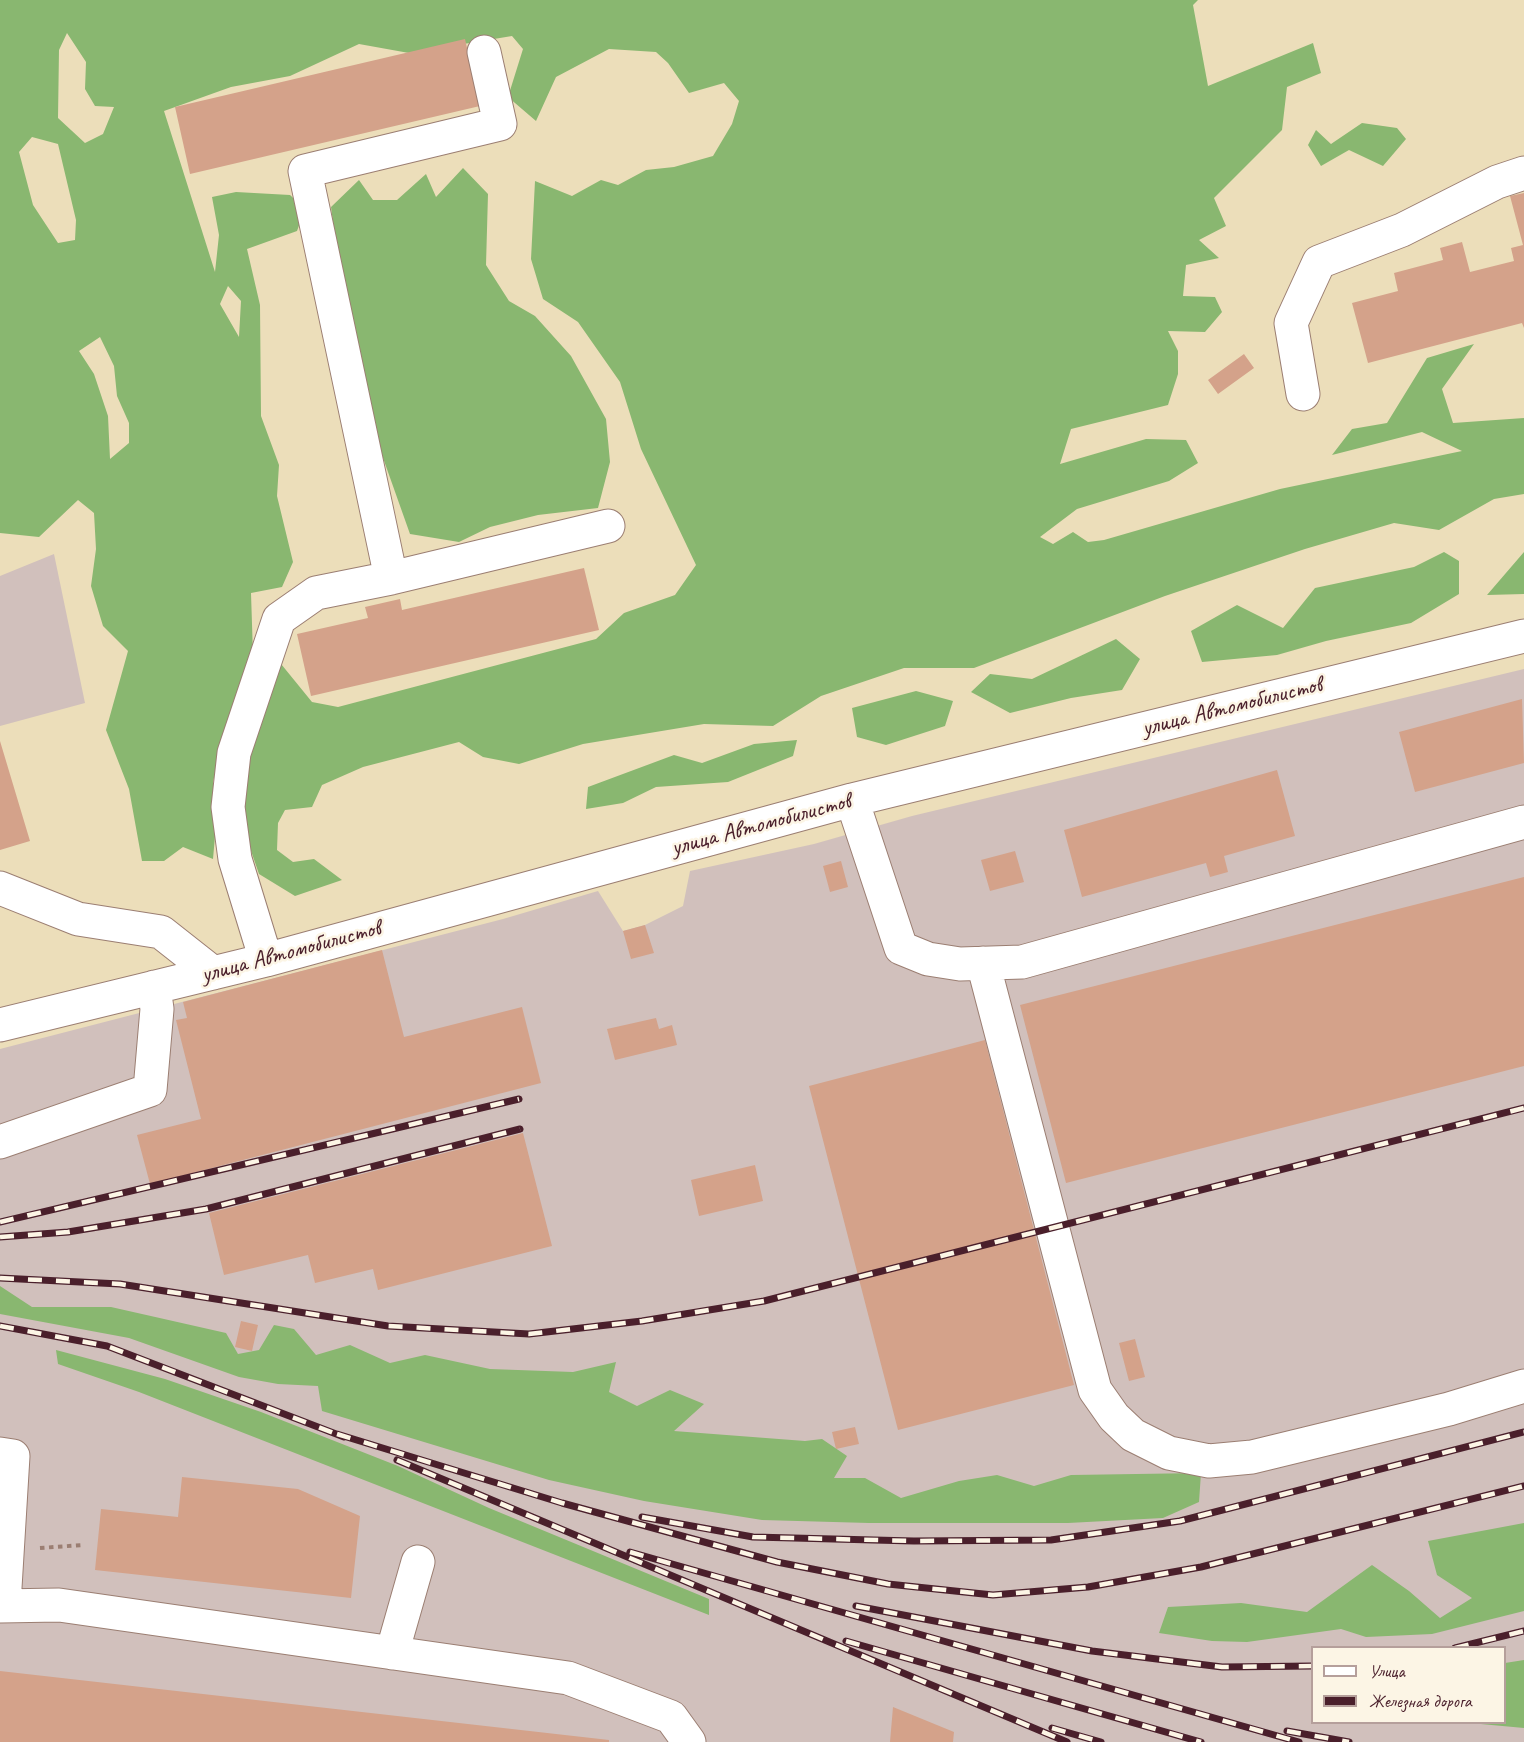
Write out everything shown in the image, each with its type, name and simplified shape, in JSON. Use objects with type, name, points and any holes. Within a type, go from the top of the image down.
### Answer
[{"type":"street","points":[[392,578],[305,171],[500,124],[484,52]]},
{"type":"street","points":[[1303,394],[1291,323],[1319,262],[1402,230],[1497,182],[1524,172]]},
{"type":"street","points":[[266,960],[236,859],[228,807],[234,753],[279,619],[316,593],[392,578],[608,526]]},
{"type":"street","name":"улица Автомобилистов","points":[[0,1025],[266,960],[852,800],[1524,636]]},
{"type":"street","points":[[852,800],[902,948],[928,959],[960,964],[1022,962],[1524,822]]},
{"type":"street","points":[[0,888],[78,919],[161,932],[213,973]]},
{"type":"street","points":[[983,963],[1095,1390],[1114,1417],[1133,1435],[1169,1453],[1209,1461],[1252,1457],[1449,1409],[1524,1386]]},
{"type":"street","points":[[0,1142],[150,1090],[157,1009],[154,987]]},
{"type":"street","points":[[0,1454],[13,1456],[2,1605],[59,1605],[568,1678],[671,1717],[689,1742]]},
{"type":"street","points":[[392,1653],[418,1563]]},
{"type":"shaded area","points":[[54,554],[85,703],[0,726],[0,576]]},
{"type":"shaded area","points":[[1524,669],[1524,1742],[0,1742],[0,1049],[503,919],[598,891],[623,931],[645,925],[683,906],[690,871],[814,844],[912,816]]},
{"type":"green space","points":[[0,0],[1198,0],[1193,5],[1208,86],[1313,43],[1321,73],[1287,87],[1282,130],[1214,198],[1226,226],[1199,240],[1219,258],[1186,265],[1183,296],[1215,297],[1222,312],[1205,332],[1168,331],[1178,351],[1178,374],[1168,405],[1071,429],[1060,464],[1146,439],[1186,440],[1198,463],[1169,481],[1077,509],[1040,537],[1053,544],[1073,532],[1088,542],[1104,540],[1280,489],[1462,451],[1422,432],[1332,455],[1352,429],[1387,423],[1427,358],[1474,344],[1442,389],[1453,423],[1524,418],[1524,494],[1494,499],[1439,530],[1394,523],[1305,549],[1165,596],[974,668],[904,668],[821,696],[773,726],[704,724],[583,744],[519,764],[483,757],[459,742],[363,767],[322,785],[312,807],[285,810],[278,823],[277,850],[293,862],[314,859],[342,880],[295,896],[259,874],[249,845],[244,804],[247,740],[277,659],[312,702],[338,707],[596,639],[624,613],[675,595],[696,565],[641,449],[620,382],[578,322],[543,299],[531,259],[535,181],[572,196],[601,180],[618,185],[646,170],[674,167],[713,156],[732,124],[739,101],[724,83],[689,93],[668,63],[656,52],[609,49],[556,77],[536,121],[508,97],[523,49],[512,36],[409,53],[359,44],[290,76],[231,87],[164,111],[215,272],[219,235],[212,197],[236,192],[290,195],[305,209],[297,231],[247,249],[260,305],[261,416],[279,465],[277,496],[293,562],[282,587],[251,593],[253,655],[226,728],[213,782],[216,825],[213,859],[183,847],[164,861],[142,861],[129,789],[106,730],[128,651],[103,626],[91,586],[96,549],[94,513],[78,500],[39,537],[0,533]],"holes":[[[67,33],[86,62],[85,89],[95,106],[114,107],[103,134],[85,143],[58,118],[59,50]],[[32,137],[58,144],[76,220],[75,240],[58,243],[33,205],[19,152]],[[228,286],[241,301],[239,337],[220,304]],[[100,337],[114,366],[117,396],[129,423],[129,443],[110,459],[108,416],[94,374],[79,351]]]},
{"type":"green space","points":[[1362,123],[1397,128],[1406,139],[1383,166],[1349,150],[1321,166],[1308,145],[1316,130],[1331,144]]},
{"type":"green space","points":[[463,168],[488,194],[486,265],[509,301],[535,316],[571,356],[606,419],[610,462],[598,508],[538,515],[490,527],[459,542],[410,534],[377,441],[338,260],[331,207],[359,180],[373,200],[397,200],[426,174],[436,197]]},
{"type":"green space","points":[[1444,552],[1459,561],[1459,594],[1411,623],[1326,641],[1277,655],[1202,662],[1191,631],[1237,605],[1283,628],[1315,588],[1414,567]]},
{"type":"green space","points":[[1524,552],[1524,594],[1487,595]]},
{"type":"green space","points":[[1116,639],[1140,659],[1122,690],[1071,698],[1010,713],[971,692],[990,674],[1032,679]]},
{"type":"green space","points":[[916,691],[953,701],[945,726],[886,745],[857,737],[852,708]]},
{"type":"green space","points":[[797,740],[793,756],[728,782],[656,787],[623,803],[586,809],[588,787],[674,755],[702,763],[754,744]]},
{"type":"green space","points":[[0,1286],[32,1307],[111,1307],[226,1333],[238,1354],[259,1350],[274,1325],[294,1329],[316,1355],[350,1345],[390,1363],[425,1355],[490,1369],[573,1372],[616,1362],[609,1392],[637,1406],[670,1390],[704,1404],[674,1431],[805,1441],[822,1439],[847,1456],[834,1478],[865,1478],[901,1498],[959,1481],[997,1475],[1034,1486],[1071,1475],[1201,1473],[1199,1502],[1163,1518],[1068,1523],[869,1523],[762,1520],[644,1501],[549,1480],[322,1411],[318,1386],[278,1384],[239,1377],[129,1338],[0,1314]]},
{"type":"green space","points":[[56,1350],[165,1379],[261,1412],[398,1466],[489,1508],[709,1599],[709,1615],[139,1392],[58,1364]]},
{"type":"green space","points":[[1524,1523],[1524,1611],[1432,1634],[1366,1637],[1341,1629],[1247,1642],[1212,1641],[1159,1633],[1168,1607],[1241,1603],[1307,1612],[1372,1565],[1409,1591],[1440,1618],[1472,1598],[1437,1575],[1428,1541]]},
{"type":"green space","points":[[1524,1660],[1524,1728],[1481,1724],[1506,1724],[1506,1663]]},
{"type":"building","points":[[465,39],[480,106],[190,174],[175,107]]},
{"type":"building","points":[[1524,193],[1524,328],[1522,323],[1368,363],[1352,303],[1398,291],[1394,273],[1443,260],[1440,248],[1462,242],[1470,272],[1514,261],[1511,248],[1523,245],[1510,196]]},
{"type":"building","points":[[1244,354],[1254,368],[1218,394],[1208,380]]},
{"type":"building","points":[[584,568],[599,630],[311,696],[297,634],[368,618],[365,607],[400,599],[402,610]]},
{"type":"building","points":[[1522,699],[1524,763],[1415,792],[1399,732]]},
{"type":"building","points":[[0,741],[30,841],[0,850]]},
{"type":"building","points":[[1277,770],[1295,836],[1224,856],[1228,872],[1210,877],[1206,863],[1082,897],[1064,830]]},
{"type":"building","points":[[1015,851],[1024,882],[990,891],[981,860]]},
{"type":"building","points":[[841,861],[848,887],[830,892],[823,866]]},
{"type":"building","points":[[1524,877],[1524,1066],[1066,1183],[1020,1005]]},
{"type":"building","points":[[645,925],[654,953],[631,959],[623,931]]},
{"type":"building","points":[[382,950],[404,1037],[522,1007],[541,1083],[150,1184],[137,1135],[201,1119],[176,1020],[187,1018],[183,1002]]},
{"type":"building","points":[[656,1018],[659,1029],[672,1025],[677,1045],[615,1060],[607,1029]]},
{"type":"building","points":[[985,1040],[1074,1385],[898,1430],[809,1086]]},
{"type":"building","points":[[523,1133],[552,1246],[378,1290],[373,1269],[315,1283],[308,1255],[224,1275],[209,1213]]},
{"type":"building","points":[[755,1165],[763,1201],[699,1216],[691,1180]]},
{"type":"building","points":[[241,1321],[258,1325],[252,1351],[235,1347]]},
{"type":"building","points":[[1135,1339],[1145,1377],[1129,1381],[1119,1343]]},
{"type":"building","points":[[855,1427],[859,1444],[836,1449],[832,1432]]},
{"type":"building","points":[[182,1477],[298,1489],[360,1516],[351,1598],[95,1570],[101,1509],[178,1517]]},
{"type":"building","points":[[0,1671],[609,1740],[609,1742],[0,1742]]},
{"type":"building","points":[[893,1707],[954,1732],[953,1742],[890,1742]]},
{"type":"railway","points":[[0,1222],[519,1099]]},
{"type":"railway","points":[[0,1278],[120,1284],[388,1326],[529,1334],[642,1321],[764,1301],[1524,1108]]},
{"type":"railway","points":[[0,1237],[68,1232],[206,1209],[520,1129]]},
{"type":"railway","points":[[0,1326],[107,1346],[344,1437]]},
{"type":"railway","points":[[642,1517],[753,1537],[914,1541],[1051,1540],[1180,1521],[1524,1432]]},
{"type":"railway","points":[[337,1434],[562,1503],[777,1562],[888,1584],[993,1595],[1088,1587],[1201,1567],[1524,1486]]},
{"type":"railway","points":[[397,1460],[1067,1742]]},
{"type":"railway","points":[[630,1552],[1299,1742]]},
{"type":"railway","points":[[856,1606],[1092,1651],[1222,1667],[1311,1666]]},
{"type":"railway","points":[[1463,1646],[1524,1631]]},
{"type":"railway","points":[[846,1641],[1201,1742]]},
{"type":"railway","points":[[1052,1728],[1101,1742]]},
{"type":"railway","points":[[1287,1731],[1349,1742]]}]
